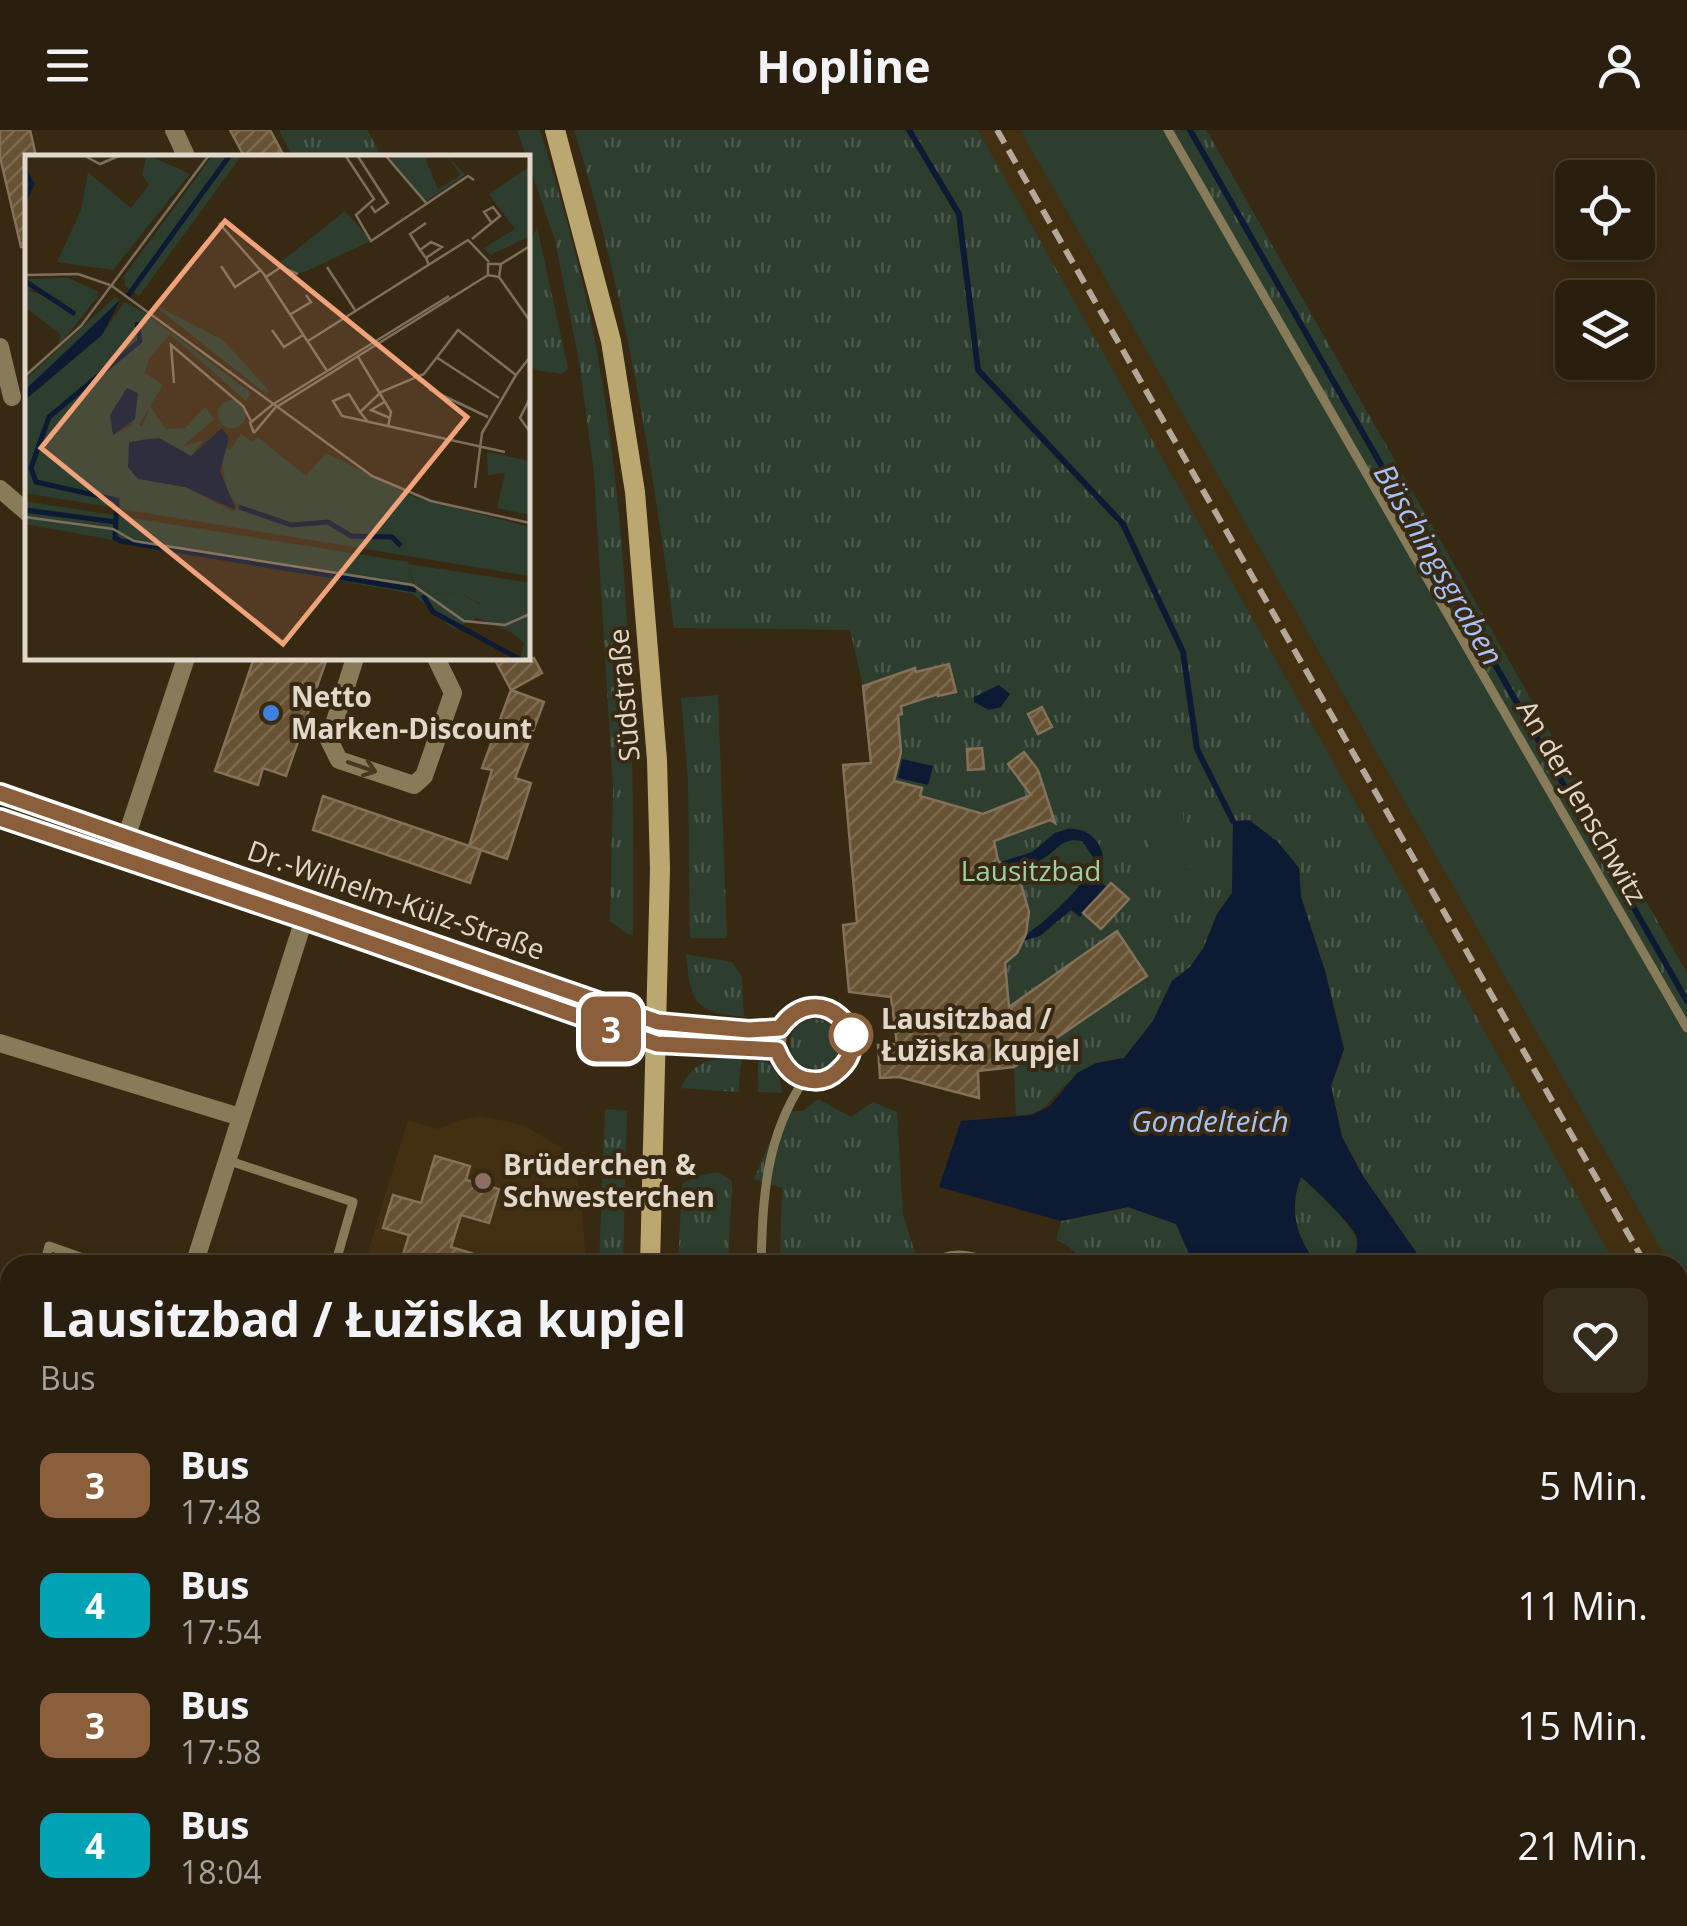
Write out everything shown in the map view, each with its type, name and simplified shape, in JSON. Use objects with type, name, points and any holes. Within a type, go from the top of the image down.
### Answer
[{"type":"main road","name":"Südstraße","points":[[555,130],[611,341],[635,492],[657,760],[661,944],[650,1255]]},
{"type":"street","points":[[174,130],[186,155]]},
{"type":"street","points":[[0,347],[12,397]]},
{"type":"street","points":[[0,489],[25,510]]},
{"type":"street","points":[[119,858],[185,660]]},
{"type":"street","points":[[354,660],[329,740],[339,760],[414,785],[424,776],[453,693],[437,660]]},
{"type":"street","name":"Dr.-Wilhelm-Külz-Straße","points":[[0,793],[658,1022],[749,1030],[780,1028]]},
{"type":"street","name":"Dr.-Wilhelm-Külz-Straße","points":[[0,818],[657,1044],[777,1050]]},
{"type":"street","points":[[197,1255],[304,920]]},
{"type":"street","points":[[820,1006],[838,1014],[846,1023],[852,1046],[843,1068],[830,1078],[804,1080],[782,1063],[777,1050],[780,1028],[788,1016],[802,1008],[820,1006]]},
{"type":"street","points":[[0,1044],[240,1117]]},
{"type":"lane","name":"An der Jenschwitz","points":[[1168,130],[1687,1028]]},
{"type":"lane","points":[[762,1255],[766,1176],[783,1111],[804,1080]]},
{"type":"lane","points":[[227,1160],[353,1202],[337,1255]]},
{"type":"lane","points":[[47,1255],[49,1246],[75,1255]]},
{"type":"lane","points":[[0,1414],[0,1428]]},
{"type":"shaded area","points":[[978,130],[1020,130],[1664,1255],[1610,1255]]},
{"type":"shaded area","name":"Brüderchen & Schwesterchen","points":[[480,1116],[523,1125],[562,1148],[574,1168],[581,1195],[585,1255],[367,1255],[408,1120],[438,1129]]},
{"type":"green space","points":[[279,130],[367,130],[381,155],[292,155]]},
{"type":"green space","points":[[517,130],[540,130],[587,300],[609,429],[628,645],[633,935],[610,921],[613,789],[594,473],[579,361],[555,240],[530,168],[530,155],[526,155]]},
{"type":"green space","points":[[574,130],[978,130],[1610,1255],[1418,1255],[1363,1176],[1342,1137],[1331,1086],[1344,1049],[1301,897],[1299,869],[1277,841],[1233,822],[1232,893],[1217,914],[1204,947],[1190,967],[1172,981],[1153,1021],[1124,1058],[1075,1079],[1039,1111],[1016,1116],[1014,1067],[978,1072],[979,1098],[897,1044],[891,997],[849,992],[843,925],[857,922],[843,765],[871,762],[863,686],[850,630],[674,628],[635,377]]},
{"type":"green space","points":[[1020,130],[1167,130],[1687,1029],[1687,1255],[1664,1255]]},
{"type":"green space","points":[[1168,130],[1206,130],[1219,152],[1687,973],[1687,1027]]},
{"type":"green space","points":[[537,227],[568,368],[562,374],[536,370],[530,365],[530,244]]},
{"type":"green space","points":[[718,695],[727,938],[690,938],[688,779],[681,698]]},
{"type":"green space","points":[[1182,809],[1192,877],[1157,882],[1146,815]]},
{"type":"green space","points":[[686,954],[732,962],[742,977],[744,1017],[714,1012],[698,1002],[690,983]]},
{"type":"green space","points":[[815,1019],[832,1027],[840,1044],[832,1061],[815,1069],[798,1061],[790,1044],[798,1027]]},
{"type":"green space","points":[[742,1057],[738,1092],[681,1088],[698,1066]]},
{"type":"green space","points":[[758,1058],[776,1072],[782,1093],[758,1092]]},
{"type":"green space","points":[[818,1099],[851,1117],[873,1102],[897,1112],[903,1214],[915,1255],[780,1255],[782,1188],[754,1179],[783,1111],[803,1111]]},
{"type":"green space","points":[[605,1109],[627,1111],[623,1255],[599,1255]]},
{"type":"green space","points":[[718,1172],[732,1181],[728,1255],[678,1255],[682,1184]]},
{"type":"green space","points":[[1300,1176],[1348,1225],[1356,1239],[1355,1255],[1311,1255],[1300,1234],[1295,1201]]},
{"type":"green space","points":[[1128,1207],[1176,1224],[1190,1255],[1078,1255],[1056,1240],[1061,1221]]},
{"type":"water","points":[[999,685],[1010,694],[1001,707],[989,710],[974,702],[974,697]]},
{"type":"water","points":[[902,759],[933,766],[928,785],[898,778]]},
{"type":"water","name":"Gondelteich","points":[[1249,820],[1277,841],[1299,868],[1301,897],[1344,1049],[1331,1086],[1342,1137],[1363,1176],[1418,1255],[1355,1255],[1356,1235],[1301,1177],[1295,1201],[1296,1223],[1311,1255],[1190,1255],[1176,1224],[1128,1207],[1061,1221],[939,1187],[961,1121],[1032,1115],[1050,1106],[1077,1073],[1096,1063],[1124,1058],[1153,1021],[1172,981],[1190,967],[1204,947],[1217,914],[1232,893],[1233,821]]},
{"type":"water","points":[[1067,829],[1086,832],[1098,844],[1103,861],[1097,879],[1107,887],[1080,917],[1071,910],[1040,936],[1023,941],[1075,892],[1093,857],[1082,841],[1075,840],[1065,842],[1037,862],[1011,871],[1001,862],[1032,852],[1055,833]]},
{"type":"building","points":[[0,130],[30,130],[35,155],[25,155],[25,247],[21,247],[0,157]]},
{"type":"building","points":[[230,130],[270,130],[283,155],[243,155]]},
{"type":"building","points":[[534,658],[542,673],[511,690],[495,660]]},
{"type":"building","name":"Netto Marken-Discount","points":[[253,660],[326,660],[286,776],[263,768],[258,785],[215,771]]},
{"type":"building","name":"Lausitzbad","points":[[949,664],[956,692],[901,706],[901,752],[894,781],[922,788],[920,796],[983,814],[1031,795],[1008,764],[1024,752],[1038,770],[1055,823],[1050,820],[994,841],[998,860],[1021,884],[1029,912],[1026,934],[1017,953],[1005,963],[1009,1007],[1117,931],[1147,976],[1014,1067],[978,1071],[979,1098],[899,1077],[880,1078],[878,1045],[897,1044],[891,997],[849,992],[843,925],[857,923],[843,765],[871,763],[863,686],[915,668],[916,672]]},
{"type":"building","points":[[511,690],[544,702],[515,778],[531,783],[507,859],[469,846],[492,770],[482,768]]},
{"type":"building","points":[[1042,707],[1052,727],[1038,734],[1028,714]]},
{"type":"building","points":[[982,748],[984,769],[968,770],[967,749]]},
{"type":"building","points":[[323,796],[481,850],[470,883],[313,830]]},
{"type":"building","points":[[1111,883],[1129,899],[1101,929],[1083,913]]},
{"type":"building","points":[[435,1156],[470,1166],[466,1180],[499,1189],[489,1223],[461,1215],[451,1247],[477,1255],[403,1255],[409,1235],[383,1228],[393,1195],[421,1203]]},
{"type":"waterway","points":[[909,130],[959,214],[978,370],[1123,524],[1183,652],[1197,749],[1233,821]]},
{"type":"waterway","name":"Büschingsgraben","points":[[1190,130],[1687,1001]]},
{"type":"railway","points":[[997,130],[1640,1255]]},
{"type":"bus line","name":"3","points":[[0,793],[658,1022],[749,1030],[780,1028],[788,1016],[802,1008],[825,1007],[846,1023],[851,1036],[850,1056],[843,1068],[818,1081],[793,1074],[782,1063],[777,1050],[657,1044],[0,818]]},
{"type":"place","name":"Netto Marken-Discount","points":[[271,713]]},
{"type":"place","name":"Lausitzbad / Łužiska kupjel","points":[[851,1035]]},
{"type":"place","name":"Brüderchen & Schwesterchen","points":[[483,1181]]}]
